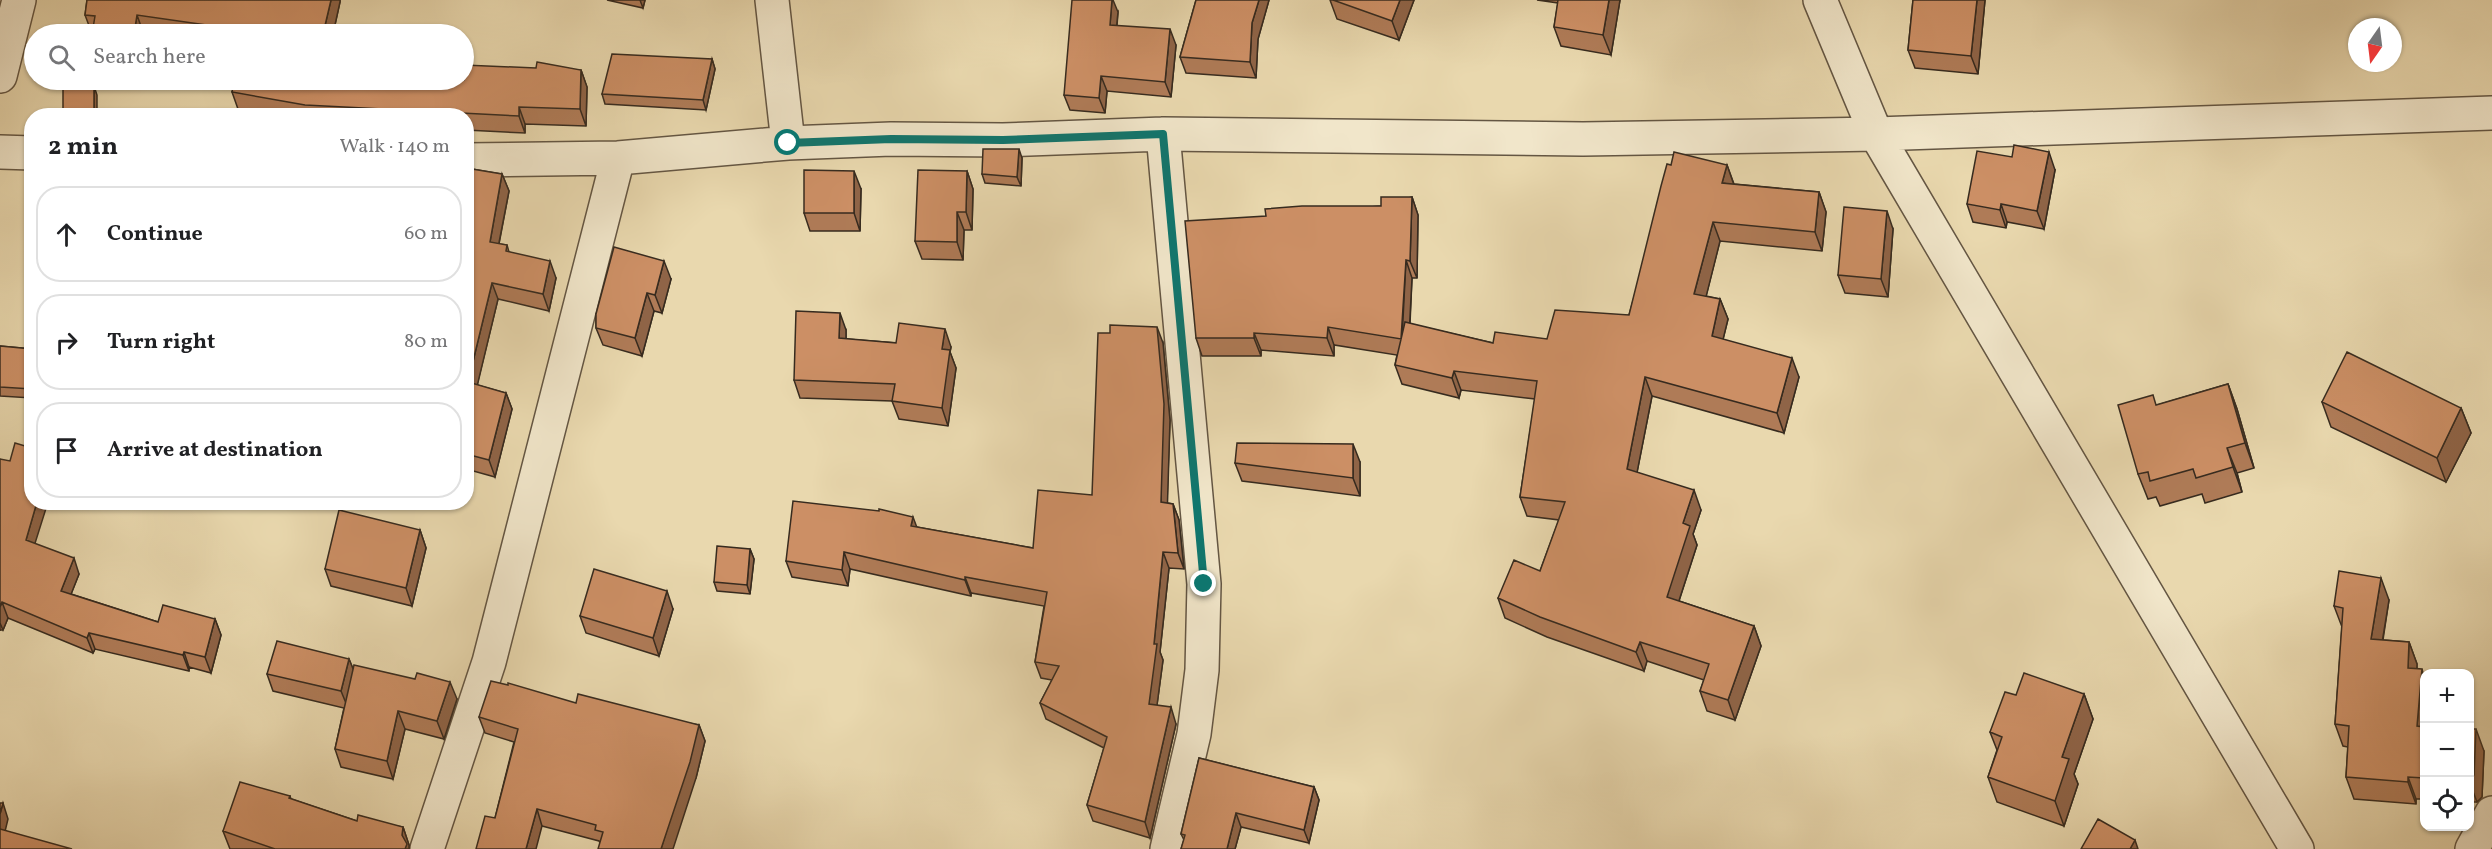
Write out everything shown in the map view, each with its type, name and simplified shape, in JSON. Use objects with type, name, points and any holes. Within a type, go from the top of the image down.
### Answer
[{"type":"street","points":[[0,76],[19,0]]},
{"type":"street","points":[[772,0],[788,143]]},
{"type":"street","points":[[1820,0],[1876,134],[2297,849]]},
{"type":"street","points":[[474,160],[618,158],[788,143],[891,139],[1003,140],[1163,134],[1583,138],[1876,134],[2492,113]]},
{"type":"street","points":[[1163,134],[1204,584],[1202,670],[1194,734],[1167,849]]},
{"type":"street","points":[[0,152],[24,153]]},
{"type":"street","points":[[427,849],[489,662],[618,158]]},
{"type":"street","points":[[2472,849],[2492,813]]},
{"type":"building","points":[[87,0],[331,0],[325,24],[199,24],[137,15],[136,24],[94,24],[95,16],[85,15]]},
{"type":"building","points":[[1072,0],[1112,0],[1110,25],[1170,29],[1165,82],[1101,76],[1099,98],[1064,95]]},
{"type":"building","points":[[1196,0],[1259,0],[1252,23],[1250,62],[1180,57]]},
{"type":"building","points":[[1333,0],[1400,0],[1392,21]]},
{"type":"building","points":[[1558,0],[1609,0],[1603,35],[1554,27]]},
{"type":"building","points":[[1913,0],[1977,0],[1971,56],[1908,50]]},
{"type":"building","points":[[612,54],[712,59],[703,100],[602,94]]},
{"type":"building","points":[[537,62],[581,70],[580,109],[519,107],[519,116],[474,114],[474,108],[363,108],[305,105],[232,92],[232,90],[474,90],[474,65],[536,68]]},
{"type":"building","points":[[63,90],[94,90],[94,108],[63,108]]},
{"type":"building","points":[[2014,145],[2049,152],[2037,211],[2001,204],[2000,210],[1967,204],[1977,151],[2012,157]]},
{"type":"building","points":[[983,149],[1019,149],[1017,177],[982,174]]},
{"type":"building","points":[[1674,152],[1727,165],[1722,183],[1819,192],[1815,232],[1713,222],[1694,294],[1720,299],[1712,336],[1792,358],[1777,413],[1645,377],[1627,469],[1694,490],[1683,523],[1690,526],[1667,597],[1754,626],[1728,700],[1700,691],[1709,664],[1640,642],[1636,652],[1540,617],[1498,598],[1514,560],[1540,571],[1565,502],[1520,497],[1537,381],[1454,371],[1452,378],[1395,365],[1405,322],[1493,343],[1495,332],[1547,339],[1555,310],[1629,315],[1667,164],[1671,165]]},
{"type":"building","points":[[474,169],[502,174],[490,242],[507,245],[506,251],[550,261],[543,294],[492,283],[474,357]]},
{"type":"building","points":[[804,170],[854,171],[854,213],[804,213]]},
{"type":"building","points":[[918,170],[967,171],[966,212],[957,212],[957,242],[915,241]]},
{"type":"building","points":[[1381,197],[1412,197],[1410,261],[1406,260],[1401,339],[1328,327],[1327,338],[1254,333],[1254,338],[1196,338],[1185,221],[1266,216],[1265,209],[1302,206],[1381,206]]},
{"type":"building","points":[[1844,207],[1887,211],[1881,279],[1838,275]]},
{"type":"building","points":[[614,247],[664,261],[655,295],[647,293],[635,338],[596,328],[596,314]]},
{"type":"building","points":[[796,311],[840,313],[839,338],[896,343],[899,323],[945,329],[942,349],[950,350],[942,408],[892,401],[895,384],[794,380]]},
{"type":"building","points":[[1110,325],[1157,327],[1164,404],[1161,502],[1173,504],[1178,553],[1163,552],[1154,644],[1157,644],[1149,704],[1171,707],[1145,822],[1087,805],[1107,737],[1040,703],[1059,666],[1035,662],[1047,592],[965,577],[965,580],[844,552],[842,570],[786,561],[793,501],[879,511],[879,509],[913,517],[911,526],[1033,548],[1038,490],[1092,495],[1098,333],[1110,333]]},
{"type":"building","points":[[0,346],[24,348],[24,388],[0,387]]},
{"type":"building","points":[[2347,352],[2461,408],[2437,458],[2322,402]]},
{"type":"building","points":[[474,384],[506,393],[489,460],[474,456]]},
{"type":"building","points":[[2228,384],[2245,443],[2227,448],[2233,467],[2196,478],[2193,469],[2150,481],[2148,472],[2138,474],[2118,405],[2153,395],[2156,405]]},
{"type":"building","points":[[15,443],[24,446],[24,510],[35,510],[26,540],[74,558],[61,591],[158,622],[163,605],[215,619],[205,657],[184,652],[183,655],[89,633],[87,638],[2,602],[0,607],[0,459],[10,461]]},
{"type":"building","points":[[1237,443],[1353,444],[1353,478],[1235,463]]},
{"type":"building","points":[[339,510],[420,530],[406,588],[325,569]]},
{"type":"building","points":[[717,546],[750,549],[747,585],[714,582]]},
{"type":"building","points":[[594,569],[667,591],[653,638],[580,616]]},
{"type":"building","points":[[2339,571],[2381,578],[2371,639],[2409,642],[2408,668],[2422,669],[2420,669],[2417,726],[2420,726],[2420,778],[2408,777],[2408,782],[2346,777],[2349,726],[2335,724],[2343,608],[2334,606]]},
{"type":"building","points":[[277,641],[349,659],[341,691],[267,674]]},
{"type":"building","points":[[354,665],[415,679],[417,673],[450,682],[437,721],[398,711],[387,761],[335,749]]},
{"type":"building","points":[[2024,673],[2084,694],[2062,757],[2069,759],[2055,801],[1988,777],[2002,737],[1990,732],[2005,692],[2016,695]]},
{"type":"building","points":[[491,681],[508,685],[508,683],[576,703],[578,694],[699,725],[690,762],[661,849],[598,849],[603,832],[595,830],[596,825],[537,809],[526,849],[476,849],[485,816],[495,818],[518,729],[479,717]]},
{"type":"building","points":[[2474,729],[2476,729],[2474,775]]},
{"type":"building","points":[[1199,758],[1314,787],[1304,830],[1236,813],[1227,849],[1181,849],[1185,835],[1181,834]]},
{"type":"building","points":[[240,782],[290,796],[289,798],[357,821],[358,815],[403,827],[402,835],[407,844],[405,849],[275,849],[223,831]]},
{"type":"building","points":[[2098,819],[2135,840],[2130,849],[2081,849]]},
{"type":"building","points":[[0,829],[72,849],[0,849]]},
{"type":"route","points":[[788,143],[891,139],[1003,140],[1163,134],[1204,584]]}]
